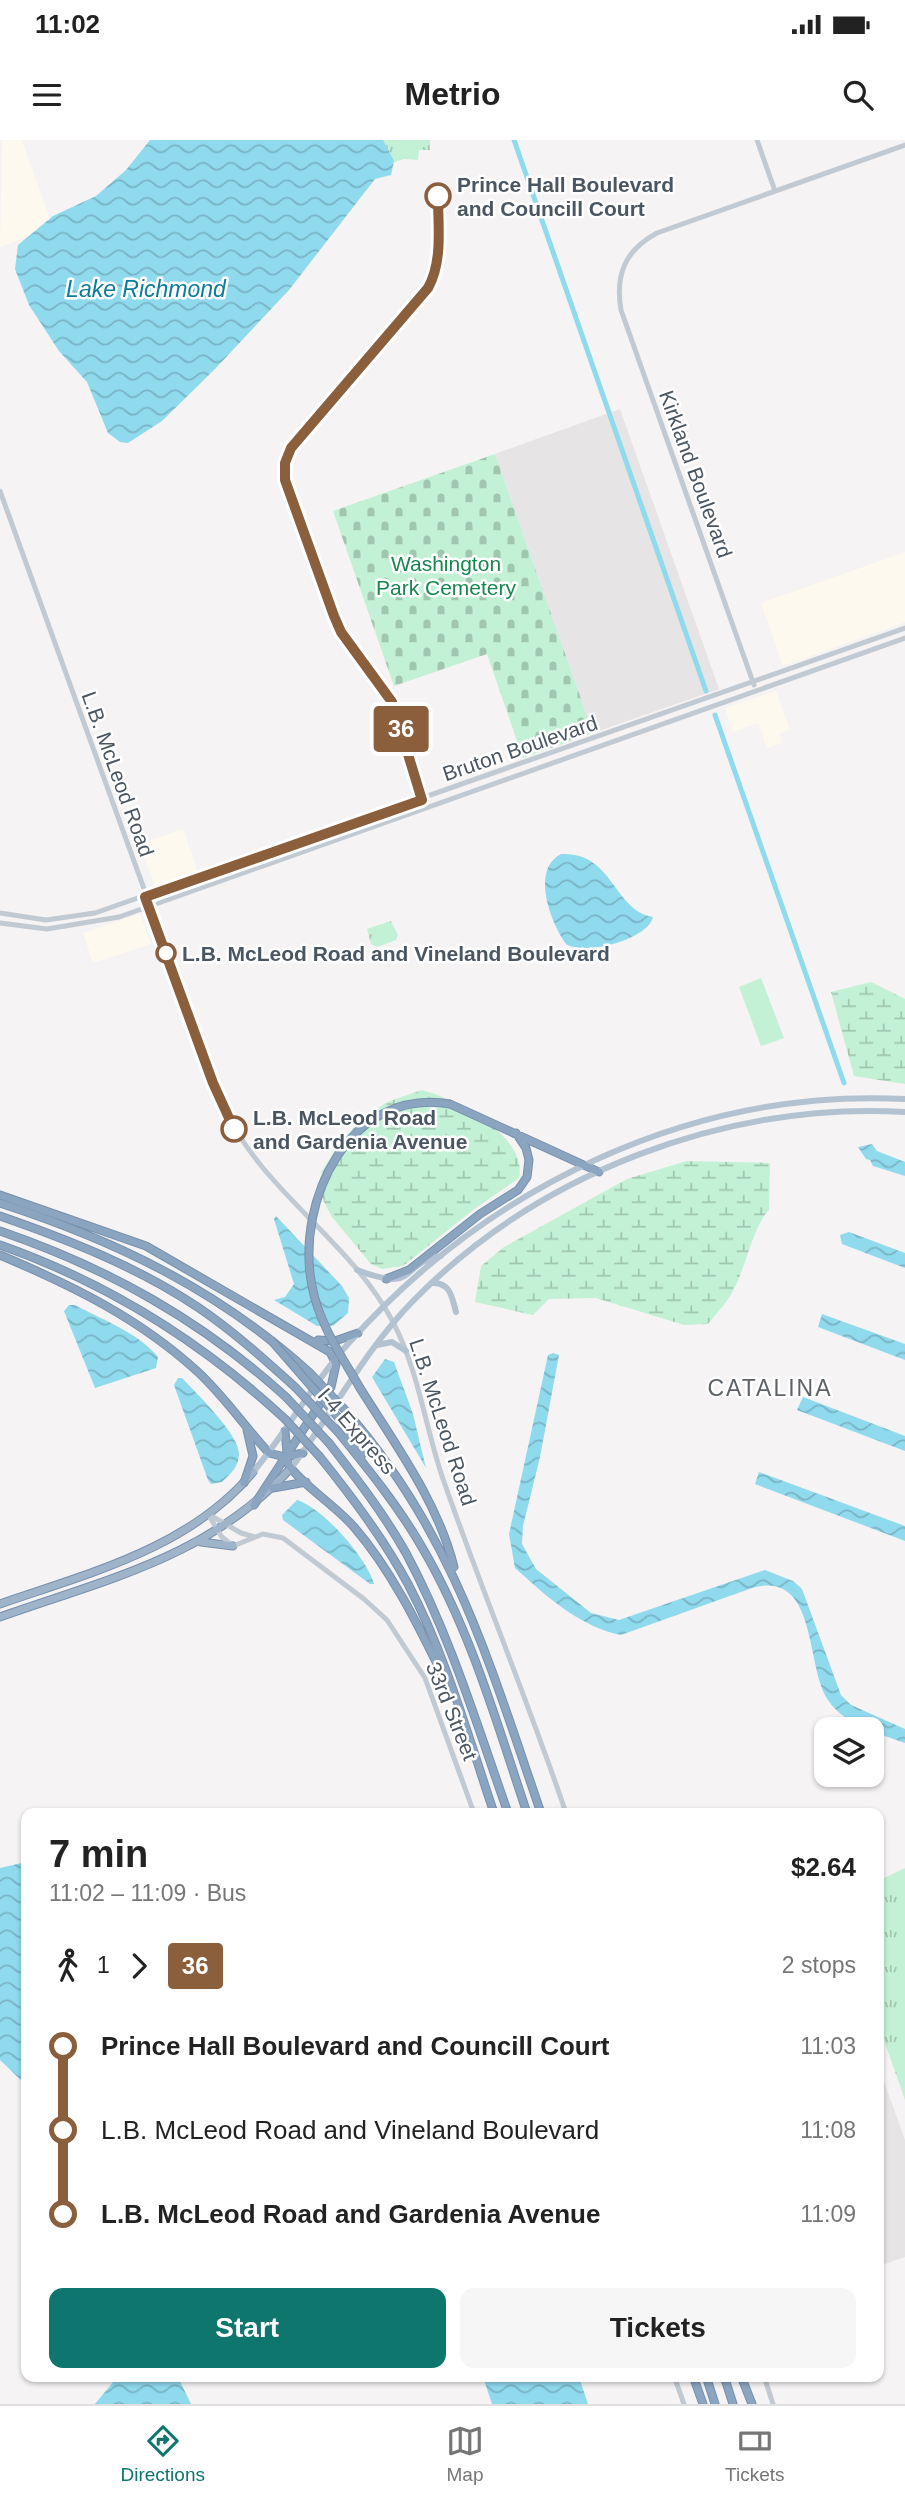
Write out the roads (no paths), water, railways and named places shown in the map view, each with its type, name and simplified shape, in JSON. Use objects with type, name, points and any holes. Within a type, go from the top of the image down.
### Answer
[{"type":"highway","points":[[539,1808],[449,1549],[436,1518],[327,1329],[314,1293],[309,1252],[316,1202],[340,1152],[369,1121],[405,1104],[450,1104],[598,1172]]},
{"type":"highway","points":[[386,1279],[409,1270],[480,1214],[518,1191],[527,1177],[530,1163],[526,1147],[516,1133]]},
{"type":"highway","points":[[0,1195],[146,1246],[326,1348],[334,1359],[337,1372],[331,1387],[254,1505]]},
{"type":"highway","points":[[0,1203],[76,1228],[152,1264],[209,1296],[271,1340],[310,1373],[344,1409],[405,1488],[458,1581]]},
{"type":"highway","name":"I-4 Express","points":[[0,1216],[68,1239],[155,1282],[199,1308],[246,1343],[295,1387],[338,1432],[382,1485],[425,1551],[462,1629],[525,1808]]},
{"type":"highway","name":"I-4 Express","points":[[0,1231],[76,1259],[161,1302],[230,1348],[286,1398],[329,1443],[389,1525],[429,1599],[456,1663],[506,1808]]},
{"type":"highway","points":[[0,1245],[56,1266],[139,1308],[222,1364],[285,1419],[320,1457],[360,1506],[408,1585],[437,1647],[492,1808]]},
{"type":"highway","points":[[0,1255],[107,1304],[136,1322],[200,1374],[269,1453],[285,1457],[303,1453]]},
{"type":"highway","points":[[311,1339],[335,1341],[358,1333]]},
{"type":"highway","points":[[271,1340],[338,1417],[382,1485]]},
{"type":"highway","points":[[244,1483],[253,1456],[246,1426]]},
{"type":"highway","points":[[285,1432],[285,1457],[291,1468],[355,1528],[382,1566],[424,1638],[467,1730]]},
{"type":"highway","points":[[0,1617],[156,1562],[200,1542],[230,1524],[254,1505],[291,1468]]},
{"type":"highway","points":[[0,1604],[154,1547],[208,1514],[253,1472]]},
{"type":"highway","points":[[273,1488],[308,1483]]},
{"type":"highway","points":[[200,1542],[233,1546]]},
{"type":"highway","points":[[49,1600],[66,1580]]},
{"type":"highway","points":[[695,2382],[703,2404]]},
{"type":"highway","points":[[708,2382],[715,2404]]},
{"type":"highway","points":[[726,2382],[733,2404]]},
{"type":"highway","points":[[742,2382],[750,2404]]},
{"type":"main road","points":[[253,1472],[285,1432],[334,1359],[358,1333],[443,1256],[513,1203],[582,1164],[661,1133],[738,1112],[803,1101],[905,1098]]},
{"type":"main road","points":[[291,1468],[393,1323],[431,1283],[494,1231],[598,1172],[680,1140],[742,1124],[813,1114],[905,1112]]},
{"type":"main road","points":[[357,1270],[386,1279],[404,1278],[432,1258],[443,1256]]},
{"type":"main road","points":[[431,1283],[446,1286],[456,1312]]},
{"type":"main road","points":[[375,1346],[392,1342],[406,1351]]},
{"type":"street","points":[[757,140],[775,191],[905,145]]},
{"type":"street","name":"Kirkland Boulevard","points":[[756,691],[621,310],[619,295],[622,265],[635,247],[657,233],[775,191]]},
{"type":"street","name":"L.B. McLeod Road","points":[[0,491],[213,1083],[240,1140],[272,1182],[357,1270],[393,1323],[406,1351],[445,1483],[564,1808]]},
{"type":"street","name":"Bruton Boulevard","points":[[0,913],[46,920],[70,918],[145,897],[905,628]]},
{"type":"street","name":"Bruton Boulevard","points":[[0,923],[47,929],[74,927],[119,917],[905,638]]},
{"type":"street","points":[[872,640],[875,649]]},
{"type":"street","points":[[603,736],[606,744]]},
{"type":"street","points":[[505,770],[508,779]]},
{"type":"street","points":[[333,831],[336,839]]},
{"type":"street","points":[[208,1514],[218,1531],[233,1546],[256,1537]]},
{"type":"street","name":"33rd Street","points":[[208,1514],[230,1524],[241,1533],[256,1537],[269,1533],[283,1538],[364,1599],[393,1628],[425,1678],[472,1808]]},
{"type":"street","points":[[676,2382],[684,2404]]},
{"type":"street","points":[[766,2382],[773,2404]]},
{"type":"water","name":"Lake Richmond","points":[[150,140],[383,140],[394,161],[391,175],[375,179],[289,290],[215,369],[162,421],[128,443],[120,442],[108,433],[87,382],[59,351],[29,305],[15,269],[18,245],[53,216],[96,196],[126,170]]},
{"type":"water","points":[[561,854],[578,856],[592,862],[629,904],[653,917],[649,925],[640,933],[614,944],[586,948],[566,944],[550,911],[545,884],[552,862]]},
{"type":"water","points":[[872,1144],[877,1151],[905,1162],[905,1176],[873,1166],[858,1147]]},
{"type":"water","points":[[276,1216],[342,1286],[349,1298],[348,1313],[333,1326],[317,1326],[274,1300],[285,1297],[294,1284],[274,1219]]},
{"type":"water","points":[[849,1232],[905,1253],[905,1268],[842,1244],[840,1235]]},
{"type":"water","points":[[69,1305],[75,1305],[108,1321],[141,1341],[158,1357],[156,1368],[95,1388],[64,1311]]},
{"type":"water","points":[[822,1314],[905,1344],[905,1360],[818,1327]]},
{"type":"water","points":[[548,1355],[559,1355],[540,1457],[523,1526],[522,1544],[536,1569],[591,1613],[619,1620],[765,1570],[793,1581],[802,1589],[841,1695],[851,1705],[878,1717],[846,1717],[832,1705],[819,1679],[805,1620],[798,1604],[787,1592],[772,1586],[752,1588],[621,1635],[591,1625],[577,1617],[515,1568],[509,1534]]},
{"type":"water","points":[[385,1359],[394,1362],[413,1414],[426,1468],[372,1377]]},
{"type":"water","points":[[178,1378],[182,1378],[216,1414],[237,1446],[237,1463],[222,1482],[211,1484],[208,1480],[174,1385]]},
{"type":"water","points":[[803,1397],[905,1436],[905,1451],[797,1410]]},
{"type":"water","points":[[759,1472],[905,1526],[905,1541],[755,1484]]},
{"type":"water","points":[[297,1500],[319,1513],[343,1535],[363,1561],[374,1584],[370,1584],[283,1520],[282,1515]]},
{"type":"water","points":[[884,1720],[905,1729],[905,1743],[884,1736]]},
{"type":"water","points":[[21,1863],[21,2080],[0,2060],[0,1868]]},
{"type":"water","points":[[113,2382],[180,2382],[191,2404],[95,2404]]},
{"type":"water","points":[[485,2382],[581,2382],[588,2404],[492,2404]]},
{"type":"waterway","points":[[514,140],[706,691]]},
{"type":"waterway","points":[[715,715],[844,1083]]},
{"type":"place","name":"Prince Hall Boulevard and Councill Court","points":[[438,196]]},
{"type":"place","name":"L.B. McLeod Road and Vineland Boulevard","points":[[166,953]]},
{"type":"place","name":"L.B. McLeod Road and Gardenia Avenue","points":[[234,1129]]},
{"type":"district","name":"CATALINA","points":[[770,1388]]},
{"type":"park label","name":"Washington Park Cemetery","points":[[446,575]]}]
